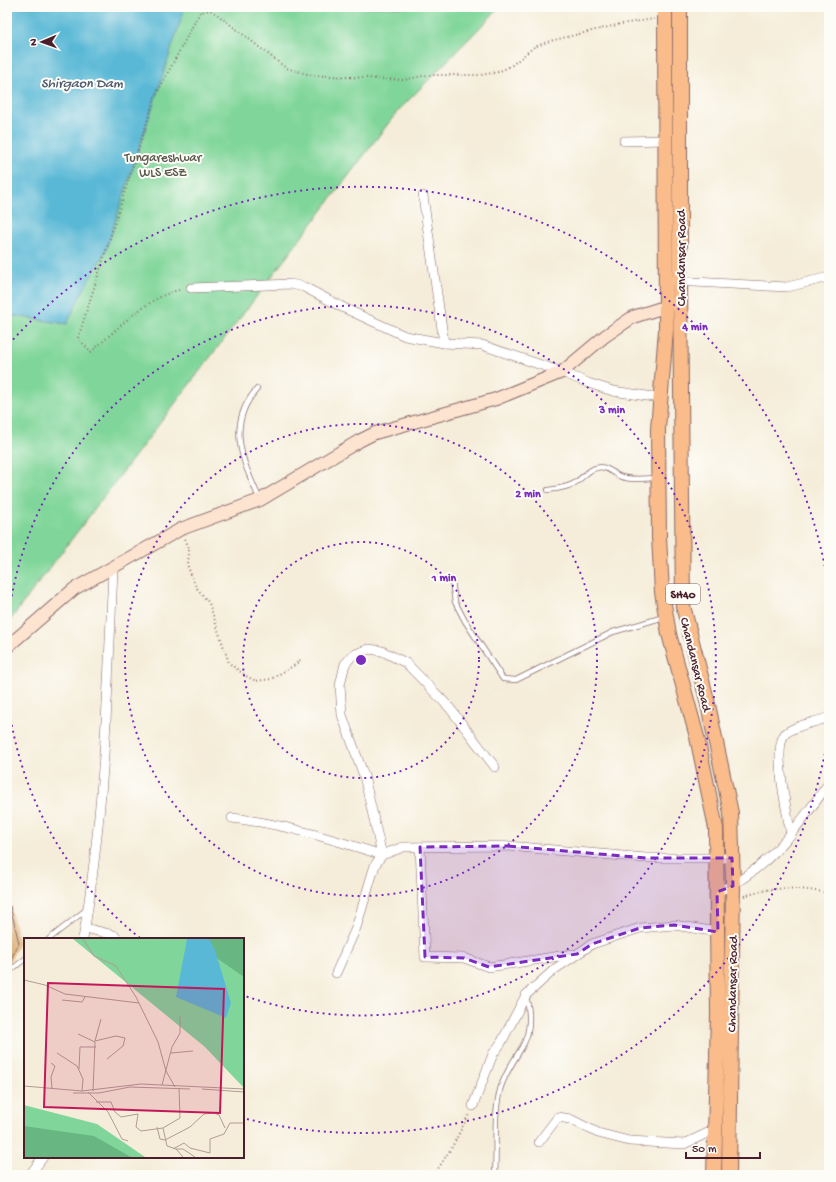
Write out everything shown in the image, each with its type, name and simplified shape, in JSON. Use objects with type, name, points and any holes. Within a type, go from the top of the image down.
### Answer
[{"type":"main road","name":"Chandansar Road","points":[[673,281],[680,7]]},
{"type":"main road","points":[[665,12],[666,140],[673,303],[666,330],[660,398],[658,478],[662,592],[669,634],[697,737],[716,828],[718,932],[716,1129],[714,1175]]},
{"type":"main road","name":"Chandansar Road","points":[[673,303],[683,606],[707,700],[731,813],[733,900],[729,1175]]},
{"type":"street","points":[[624,141],[666,140]]},
{"type":"street","points":[[423,196],[444,343]]},
{"type":"street","points":[[673,281],[787,287],[829,277]]},
{"type":"street","points":[[191,288],[291,284],[304,286],[344,308],[405,336],[444,343],[482,346],[562,372],[588,383],[613,391],[660,398]]},
{"type":"street","points":[[7,647],[74,589],[113,568],[147,546],[181,529],[260,500],[358,441],[375,433],[496,399],[562,372],[605,336],[633,317],[673,303]]},
{"type":"street","points":[[83,938],[88,908],[104,755],[113,568]]},
{"type":"street","points":[[382,855],[364,776],[342,715],[340,685],[345,664],[353,655],[369,649],[382,651],[406,663],[449,708],[495,767]]},
{"type":"street","points":[[791,835],[781,767],[780,745],[784,734],[793,728],[829,717]]},
{"type":"street","points":[[717,892],[733,886],[768,859],[791,835],[829,783]]},
{"type":"street","points":[[232,818],[258,821],[320,835],[382,855]]},
{"type":"street","points":[[336,973],[356,928],[364,903],[369,878],[375,865],[382,855],[402,847],[508,846],[646,858],[732,858]]},
{"type":"street","points":[[420,847],[426,957],[464,958],[489,967],[577,954]]},
{"type":"street","points":[[473,1106],[493,1054],[526,995],[555,969],[592,944],[640,928],[674,924],[718,932]]},
{"type":"street","points":[[85,928],[114,935],[117,938]]},
{"type":"street","points":[[539,1142],[558,1117],[570,1119],[598,1133],[629,1141],[684,1144],[716,1129]]},
{"type":"street","points":[[30,1175],[42,1158]]},
{"type":"lane","points":[[257,390],[242,411],[239,435],[243,460],[260,500]]},
{"type":"lane","points":[[548,490],[573,484],[588,472],[595,468],[602,467],[610,470],[618,476],[628,478],[658,478]]},
{"type":"lane","points":[[452,581],[455,602],[465,621],[503,679],[516,680],[613,632],[666,617]]},
{"type":"lane","points":[[50,938],[88,908]]},
{"type":"lane","points":[[7,973],[24,960]]},
{"type":"lane","points":[[496,1175],[496,1109],[500,1089],[513,1059],[523,1046],[527,1035],[529,1008],[526,995]]},
{"type":"path","points":[[191,288],[170,292],[145,307],[91,352],[78,338],[155,97],[200,12],[210,10],[218,14],[286,68],[311,75],[404,80],[427,75],[481,75],[498,72],[511,66],[534,47],[550,41],[665,12]]},
{"type":"path","points":[[181,529],[189,548],[188,567],[196,587],[209,603],[229,663],[246,676],[256,681],[271,679],[301,659]]},
{"type":"path","points":[[733,900],[775,888],[795,888],[829,893]]},
{"type":"path","points":[[434,1175],[452,1147],[473,1106]]},
{"type":"highlighted area","points":[[508,846],[646,858],[732,858],[733,886],[717,892],[718,932],[674,925],[640,928],[592,944],[577,954],[489,967],[464,958],[425,957],[420,847]]},
{"type":"green space","name":"Tungareshwar WLS ESZ","points":[[7,7],[500,7],[397,112],[7,624]]},
{"type":"water","name":"Shirgaon Dam","points":[[7,7],[185,7],[106,250],[80,296],[67,324],[7,315]]},
{"type":"building","points":[[10,906],[19,943],[7,967],[7,907]]}]
